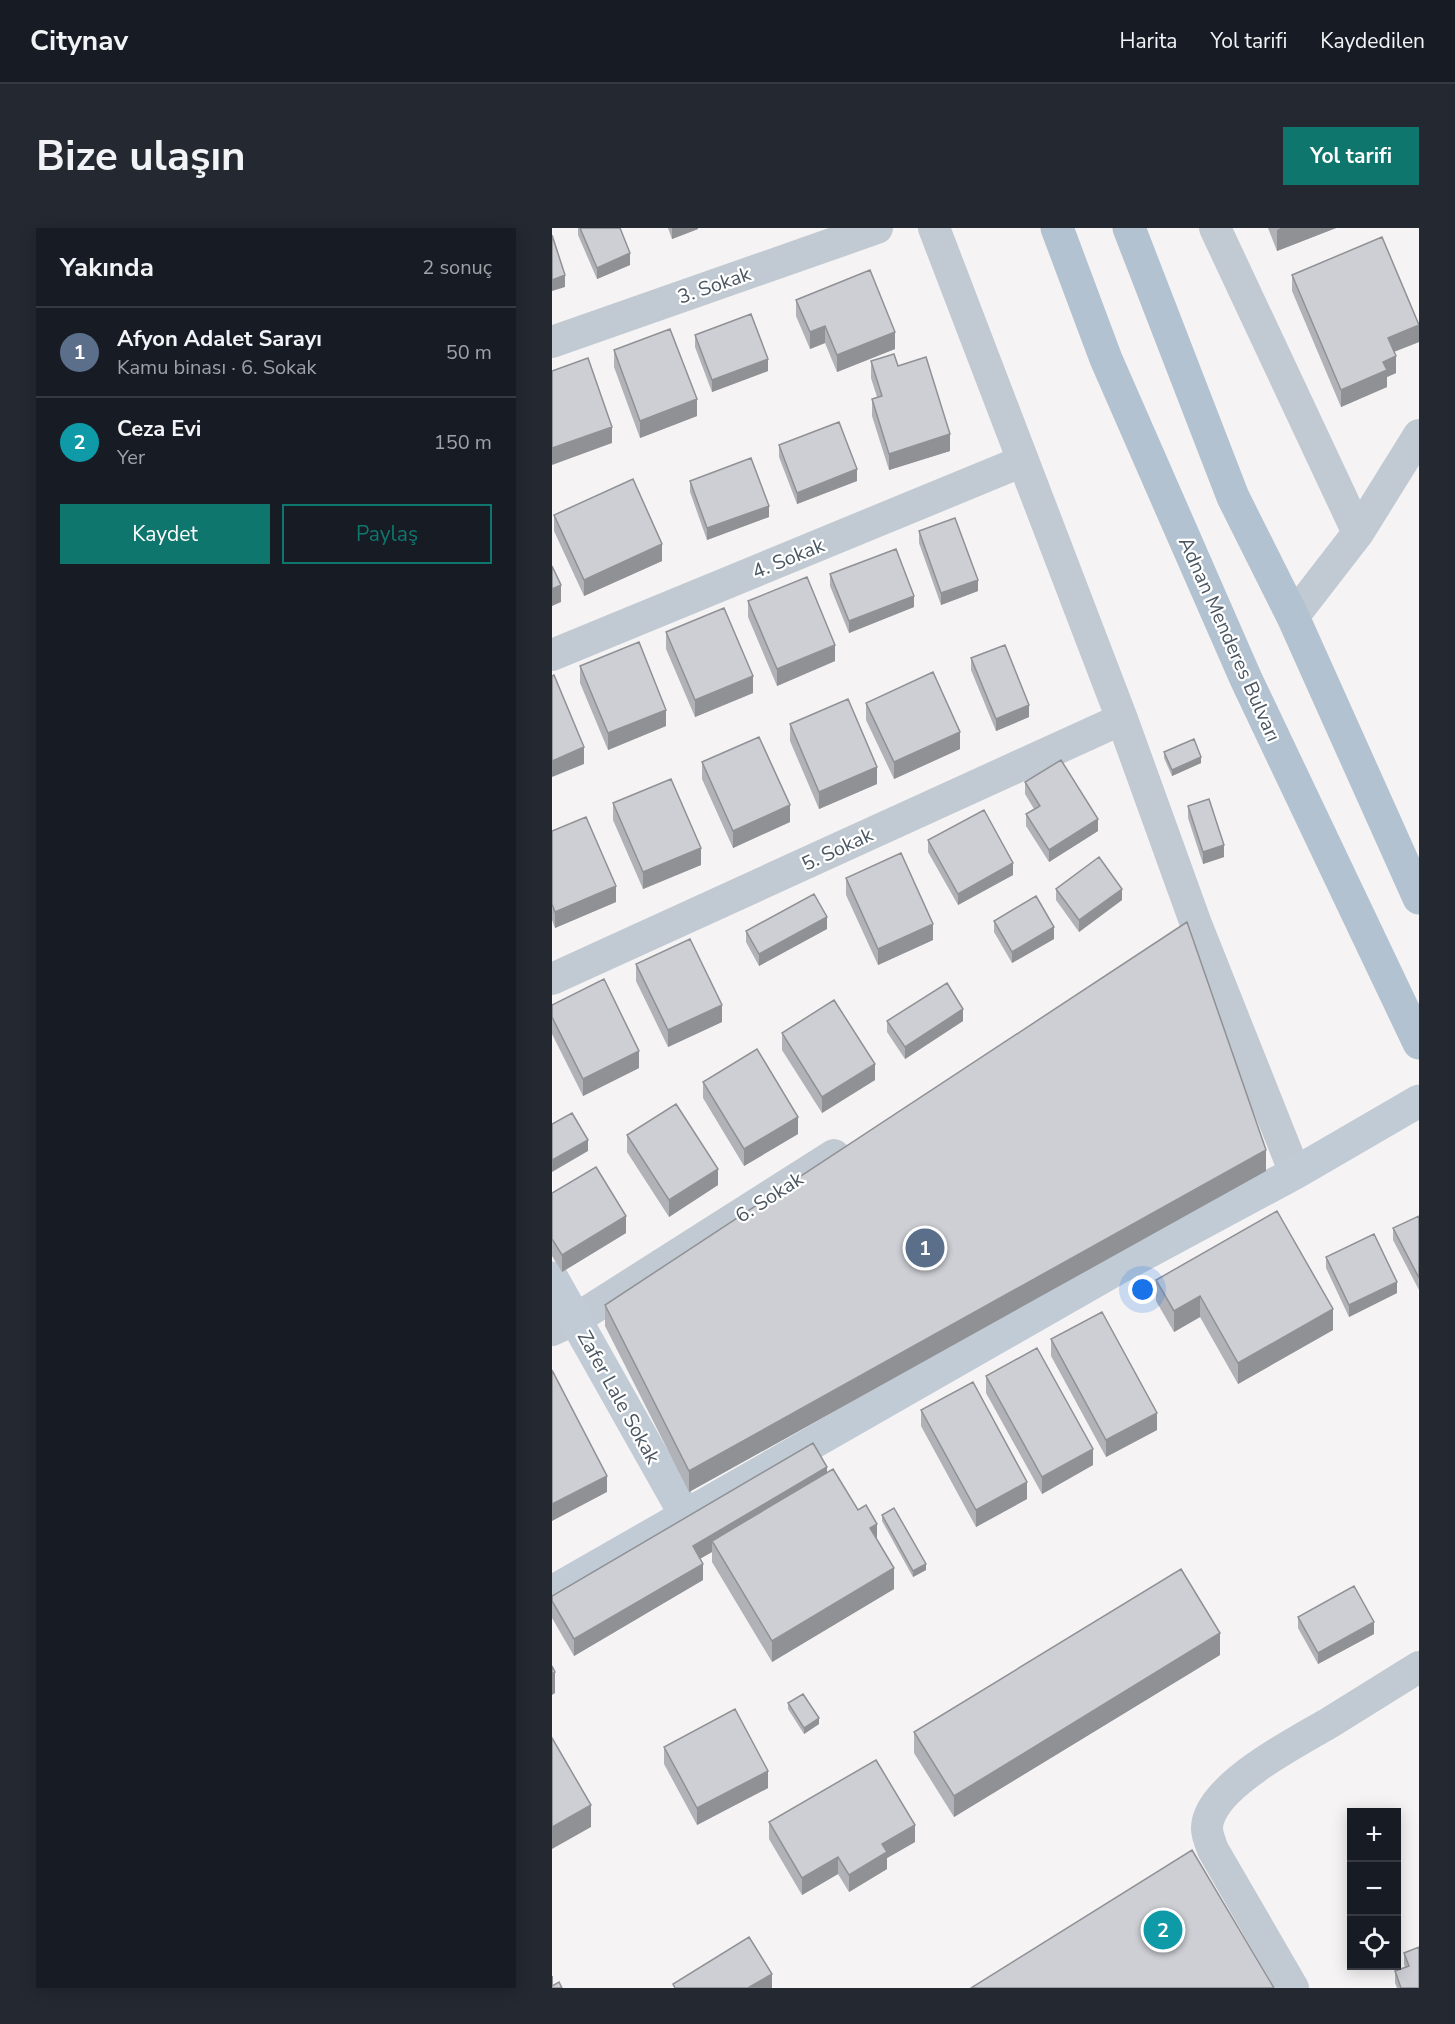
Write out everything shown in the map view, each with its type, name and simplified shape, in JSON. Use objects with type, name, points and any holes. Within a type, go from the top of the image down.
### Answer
[{"type":"main road","name":"Adnan Menderes Bulvarı","points":[[1057,228],[1106,359],[1246,679],[1419,1042]]},
{"type":"main road","points":[[1129,228],[1233,497],[1293,617],[1419,898]]},
{"type":"main road","points":[[552,1592],[1120,1267],[1295,1173],[1419,1101]]},
{"type":"main road","name":"Zafer Lale Sokak","points":[[552,1278],[564,1325],[686,1516]]},
{"type":"street","name":"3. Sokak","points":[[552,342],[877,228]]},
{"type":"street","points":[[934,228],[1122,719],[1186,931],[1295,1173]]},
{"type":"street","points":[[1215,228],[1358,533]]},
{"type":"street","points":[[1293,617],[1358,533],[1419,435]]},
{"type":"street","name":"4. Sokak","points":[[552,655],[1023,461]]},
{"type":"street","name":"5. Sokak","points":[[552,979],[1122,719]]},
{"type":"street","name":"6. Sokak","points":[[564,1325],[856,1141]]},
{"type":"street","points":[[1293,1988],[1213,1850],[1205,1830],[1210,1813],[1221,1797],[1242,1779],[1419,1667]]},
{"type":"building","points":[[580,228],[620,228],[630,253],[597,268]]},
{"type":"building","points":[[552,235],[565,275],[552,280]]},
{"type":"building","points":[[1382,237],[1419,325],[1388,338],[1396,356],[1383,362],[1387,370],[1341,390],[1292,275]]},
{"type":"building","points":[[870,270],[895,332],[837,355],[825,326],[810,332],[796,300]]},
{"type":"building","points":[[751,314],[768,359],[712,380],[695,335]]},
{"type":"building","points":[[670,329],[697,399],[640,421],[614,350]]},
{"type":"building","points":[[894,354],[898,366],[926,357],[950,434],[889,454],[872,399],[882,396],[871,361]]},
{"type":"building","points":[[588,358],[612,427],[552,448],[552,371]]},
{"type":"building","points":[[839,422],[857,469],[797,493],[779,445]]},
{"type":"building","points":[[751,458],[769,506],[707,528],[690,481]]},
{"type":"building","points":[[633,479],[662,544],[584,580],[554,515]]},
{"type":"building","points":[[955,518],[978,580],[941,593],[919,531]]},
{"type":"building","points":[[896,549],[914,596],[849,621],[830,574]]},
{"type":"building","points":[[552,566],[561,585],[552,589]]},
{"type":"building","points":[[807,577],[835,645],[777,669],[748,601]]},
{"type":"building","points":[[724,608],[753,676],[695,700],[666,632]]},
{"type":"building","points":[[639,642],[666,710],[608,733],[580,666]]},
{"type":"building","points":[[1005,645],[1029,705],[996,719],[971,658]]},
{"type":"building","points":[[933,672],[960,732],[894,762],[866,703]]},
{"type":"building","points":[[554,675],[584,747],[552,761],[552,676]]},
{"type":"building","points":[[848,699],[877,767],[819,792],[790,724]]},
{"type":"building","points":[[759,737],[790,805],[733,831],[702,762]]},
{"type":"building","points":[[1194,739],[1201,757],[1172,770],[1164,752]]},
{"type":"building","points":[[1061,760],[1098,819],[1049,850],[1026,814],[1040,806],[1025,782]]},
{"type":"building","points":[[671,779],[701,848],[643,872],[613,803]]},
{"type":"building","points":[[1209,799],[1224,845],[1203,852],[1188,806]]},
{"type":"building","points":[[984,810],[1013,863],[958,894],[928,840]]},
{"type":"building","points":[[586,817],[616,886],[555,912],[552,904],[552,831]]},
{"type":"building","points":[[901,853],[933,924],[878,949],[846,878]]},
{"type":"building","points":[[1099,857],[1122,889],[1079,920],[1056,889]]},
{"type":"building","points":[[814,894],[827,917],[759,954],[746,931]]},
{"type":"building","points":[[1036,896],[1054,927],[1012,952],[994,921]]},
{"type":"building","points":[[1187,922],[1266,1150],[689,1471],[605,1305]]},
{"type":"building","points":[[690,939],[722,1005],[668,1030],[636,964]]},
{"type":"building","points":[[604,979],[639,1051],[583,1079],[552,1017],[552,1005]]},
{"type":"building","points":[[947,983],[963,1009],[905,1047],[887,1021]]},
{"type":"building","points":[[834,1000],[875,1064],[822,1097],[782,1033]]},
{"type":"building","points":[[757,1049],[798,1117],[744,1149],[703,1082]]},
{"type":"building","points":[[676,1104],[718,1169],[669,1200],[627,1135]]},
{"type":"building","points":[[572,1113],[588,1140],[552,1160],[552,1124]]},
{"type":"building","points":[[596,1167],[626,1216],[562,1255],[552,1239],[552,1193]]},
{"type":"building","points":[[1277,1211],[1333,1309],[1238,1363],[1200,1296],[1174,1311],[1156,1280]]},
{"type":"building","points":[[1419,1216],[1419,1278],[1393,1228]]},
{"type":"building","points":[[1374,1234],[1397,1282],[1349,1305],[1326,1257]]},
{"type":"building","points":[[1102,1312],[1157,1413],[1106,1440],[1051,1339]]},
{"type":"building","points":[[1037,1348],[1093,1449],[1042,1477],[986,1376]]},
{"type":"building","points":[[552,1370],[607,1476],[552,1504]]},
{"type":"building","points":[[973,1382],[1027,1482],[976,1510],[921,1410]]},
{"type":"building","points":[[813,1443],[827,1467],[693,1546],[703,1564],[574,1639],[552,1601],[552,1596]]},
{"type":"building","points":[[833,1469],[858,1510],[866,1505],[877,1524],[870,1528],[894,1568],[772,1641],[712,1541]]},
{"type":"building","points":[[894,1508],[926,1564],[913,1571],[882,1515]]},
{"type":"building","points":[[1181,1569],[1220,1633],[954,1796],[914,1732]]},
{"type":"building","points":[[1354,1586],[1374,1622],[1318,1653],[1298,1617]]},
{"type":"building","points":[[803,1694],[819,1718],[804,1728],[788,1703]]},
{"type":"building","points":[[735,1709],[768,1771],[697,1808],[664,1747]]},
{"type":"building","points":[[552,1738],[591,1805],[552,1827]]},
{"type":"building","points":[[876,1760],[915,1825],[882,1844],[887,1852],[849,1875],[838,1857],[802,1878],[769,1822]]},
{"type":"building","points":[[1192,1850],[1274,1988],[971,1988]]},
{"type":"building","points":[[749,1937],[772,1974],[748,1988],[675,1988],[673,1984]]},
{"type":"building","points":[[1419,1947],[1419,1988],[1401,1988],[1395,1971],[1409,1966],[1404,1953]]},
{"type":"building","points":[[559,1982],[562,1988],[552,1988],[552,1986]]},
{"type":"place","name":"Afyon Adalet Sarayı","points":[[925,1248]]},
{"type":"place","name":"Ceza Evi","points":[[1163,1930]]}]
